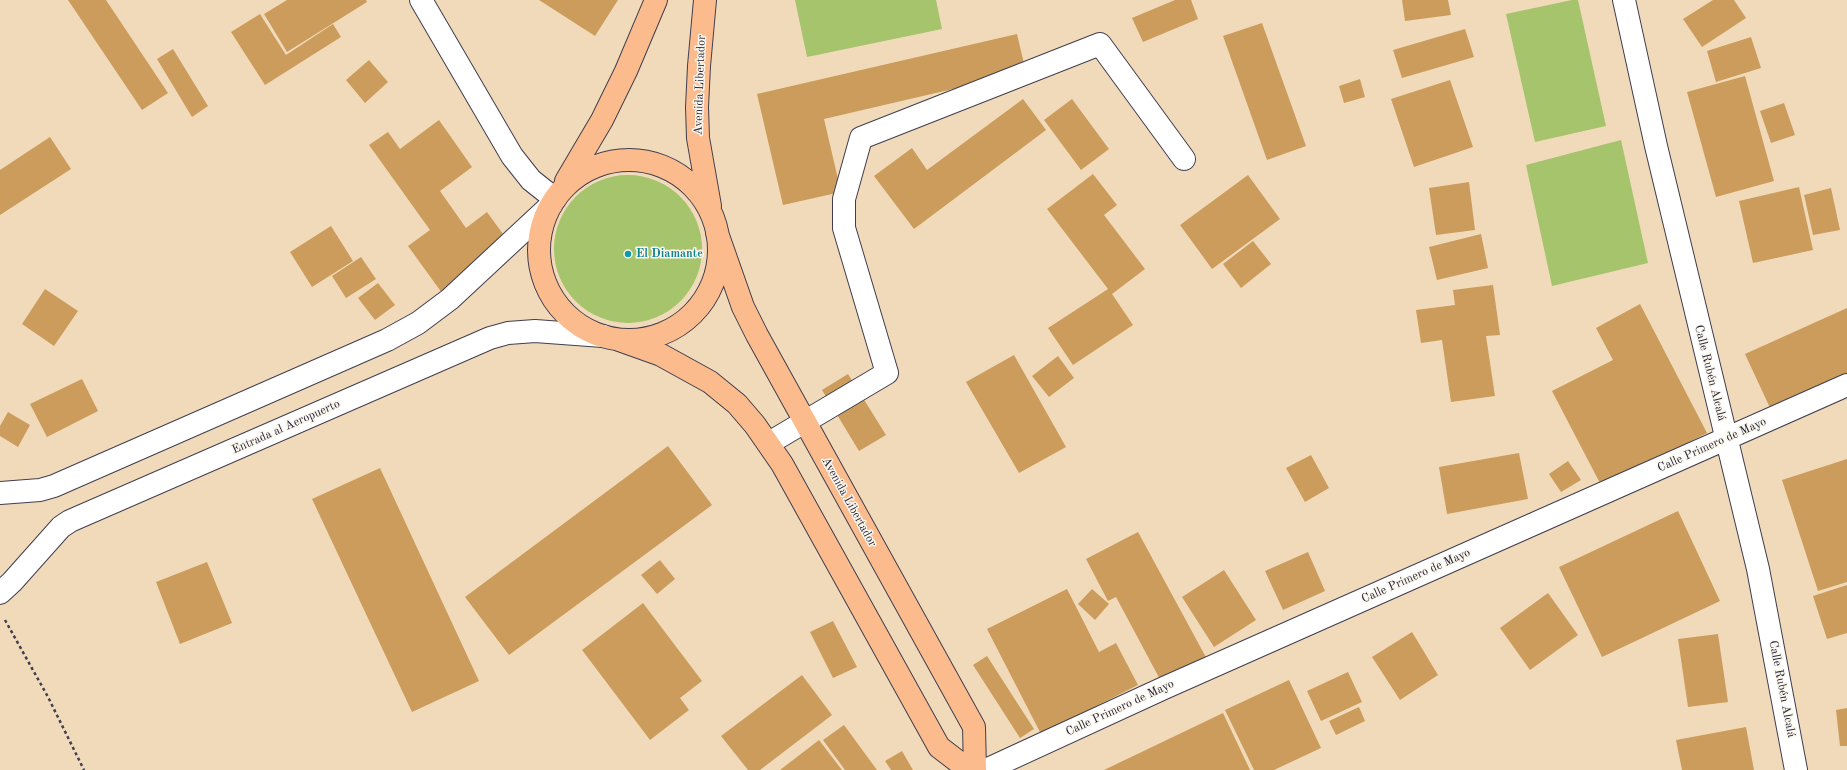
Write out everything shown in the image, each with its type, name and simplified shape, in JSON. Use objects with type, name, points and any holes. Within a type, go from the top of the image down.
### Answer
[{"type":"highway","points":[[656,0],[626,71],[602,120],[544,219],[540,235],[539,257],[545,283],[552,298],[562,311],[588,330],[662,355],[710,382],[737,404],[769,443],[782,464],[939,747],[969,770]]},
{"type":"highway","name":"Avenida Libertador","points":[[705,0],[699,66],[698,138],[703,172],[715,225],[743,307],[756,335],[974,727],[975,770]]},
{"type":"highway","points":[[555,198],[584,171],[607,162],[639,160],[655,164],[677,174],[690,184],[705,203],[715,225],[719,257],[716,273],[711,288],[703,302],[687,320],[658,336],[643,339],[611,338]]},
{"type":"street","points":[[0,493],[40,490],[54,486],[388,340],[418,322],[450,299],[555,198],[531,180],[512,156],[421,0]]},
{"type":"street","name":"Calle Rubén Alcalá","points":[[1624,0],[1656,146],[1758,568],[1796,770]]},
{"type":"street","points":[[769,443],[887,372],[844,228],[844,199],[862,138],[1100,44],[1184,159]]},
{"type":"street","name":"Entrada al Aeropuerto","points":[[0,593],[12,582],[61,527],[70,521],[483,341],[508,333],[535,331],[611,338]]},
{"type":"street","name":"Calle Primero de Mayo","points":[[986,770],[1164,688],[1847,385]]},
{"type":"path","points":[[4,617],[48,696],[84,770]]},
{"type":"green space","points":[[795,0],[936,0],[942,29],[807,57]]},
{"type":"green space","points":[[1578,0],[1606,126],[1535,142],[1506,14]]},
{"type":"green space","points":[[1621,140],[1648,263],[1552,286],[1526,165]]},
{"type":"green space","points":[[628,175],[649,178],[663,184],[675,192],[685,202],[693,214],[699,228],[702,249],[699,270],[693,284],[685,296],[675,306],[663,314],[649,320],[628,323],[607,320],[593,314],[581,306],[571,296],[563,284],[557,270],[554,249],[557,228],[563,214],[571,202],[581,192],[593,184],[607,178]]},
{"type":"building","points":[[68,0],[106,0],[168,93],[142,110]]},
{"type":"building","points":[[287,0],[366,0],[367,2],[287,52],[264,14]]},
{"type":"building","points":[[539,0],[618,0],[595,36]]},
{"type":"building","points":[[1175,0],[1191,0],[1198,19],[1143,42],[1132,18]]},
{"type":"building","points":[[1402,0],[1448,0],[1451,15],[1405,21]]},
{"type":"building","points":[[1713,0],[1734,0],[1746,18],[1702,47],[1683,19]]},
{"type":"building","points":[[260,14],[286,55],[333,24],[341,37],[265,85],[231,32]]},
{"type":"building","points":[[1262,23],[1306,146],[1267,160],[1223,36]]},
{"type":"building","points":[[1465,29],[1474,57],[1402,78],[1393,50]]},
{"type":"building","points":[[1017,34],[1026,72],[824,119],[841,192],[783,205],[757,94]]},
{"type":"building","points":[[1751,37],[1761,68],[1716,82],[1707,51]]},
{"type":"building","points":[[173,49],[208,106],[192,117],[157,59]]},
{"type":"building","points":[[369,60],[388,82],[365,103],[346,80]]},
{"type":"building","points":[[1745,76],[1774,181],[1716,197],[1687,92]]},
{"type":"building","points":[[1360,79],[1365,97],[1344,103],[1339,86]]},
{"type":"building","points":[[1450,80],[1473,147],[1414,167],[1391,99]]},
{"type":"building","points":[[1023,99],[1046,130],[914,229],[874,176],[912,148],[927,170]]},
{"type":"building","points":[[1072,99],[1109,149],[1081,170],[1044,120]]},
{"type":"building","points":[[1784,103],[1795,135],[1771,143],[1760,111]]},
{"type":"building","points":[[439,120],[472,167],[440,191],[466,228],[487,212],[511,245],[442,293],[408,246],[430,230],[369,145],[388,132],[400,149]]},
{"type":"building","points":[[50,137],[71,169],[0,215],[0,170]]},
{"type":"building","points":[[1093,174],[1117,205],[1104,215],[1145,269],[1112,294],[1133,325],[1073,365],[1048,328],[1108,289],[1047,209]]},
{"type":"building","points":[[1248,175],[1280,219],[1212,269],[1180,225]]},
{"type":"building","points":[[1469,182],[1475,230],[1436,235],[1429,188]]},
{"type":"building","points":[[1799,187],[1813,250],[1753,263],[1739,201]]},
{"type":"building","points":[[1831,188],[1840,230],[1813,235],[1804,195]]},
{"type":"building","points":[[331,226],[353,261],[312,287],[290,252]]},
{"type":"building","points":[[1481,234],[1488,268],[1437,280],[1429,247]]},
{"type":"building","points":[[1253,241],[1271,264],[1241,288],[1223,264]]},
{"type":"building","points":[[361,257],[376,279],[346,298],[332,276]]},
{"type":"building","points":[[378,283],[395,305],[375,320],[358,298]]},
{"type":"building","points":[[1493,285],[1500,335],[1486,336],[1495,396],[1451,402],[1442,340],[1421,343],[1416,310],[1455,305],[1453,290]]},
{"type":"building","points":[[45,289],[78,311],[54,346],[22,324]]},
{"type":"building","points":[[1640,304],[1707,433],[1602,487],[1552,391],[1613,360],[1596,328]]},
{"type":"building","points":[[1847,308],[1847,376],[1771,410],[1745,354]]},
{"type":"building","points":[[1014,355],[1066,447],[1019,473],[966,382]]},
{"type":"building","points":[[1058,356],[1074,378],[1049,397],[1032,376]]},
{"type":"building","points":[[848,374],[886,435],[859,451],[822,390]]},
{"type":"building","points":[[82,379],[98,411],[47,437],[30,404]]},
{"type":"building","points":[[8,412],[30,425],[18,447],[0,436],[0,426]]},
{"type":"building","points":[[668,446],[712,505],[509,655],[465,597]]},
{"type":"building","points":[[1519,453],[1528,499],[1447,514],[1439,467]]},
{"type":"building","points":[[1311,455],[1329,488],[1305,502],[1286,468]]},
{"type":"building","points":[[1847,459],[1847,582],[1818,591],[1782,480]]},
{"type":"building","points":[[1568,461],[1581,480],[1561,492],[1549,474]]},
{"type":"building","points":[[380,468],[479,681],[412,712],[312,499]]},
{"type":"building","points":[[1678,511],[1720,601],[1602,657],[1559,567]]},
{"type":"building","points":[[1138,532],[1208,661],[1163,685],[1116,597],[1108,601],[1086,559]]},
{"type":"building","points":[[1308,552],[1325,591],[1283,610],[1265,571]]},
{"type":"building","points":[[660,560],[675,579],[657,594],[641,575]]},
{"type":"building","points":[[207,562],[232,623],[180,644],[156,582]]},
{"type":"building","points":[[1224,570],[1256,620],[1214,647],[1182,597]]},
{"type":"building","points":[[1847,585],[1847,633],[1827,639],[1813,596]]},
{"type":"building","points":[[1067,589],[1099,652],[1116,643],[1138,685],[1041,734],[987,629]]},
{"type":"building","points":[[1092,589],[1109,604],[1095,620],[1078,604]]},
{"type":"building","points":[[1548,593],[1578,635],[1530,670],[1500,628]]},
{"type":"building","points":[[643,603],[702,681],[680,698],[689,710],[650,740],[582,650]]},
{"type":"building","points":[[833,621],[857,667],[833,678],[810,632]]},
{"type":"building","points":[[1412,632],[1438,675],[1400,700],[1372,657]]},
{"type":"building","points":[[1718,634],[1728,702],[1688,707],[1678,639]]},
{"type":"building","points":[[987,656],[1034,729],[1020,738],[973,665]]},
{"type":"building","points":[[1348,672],[1362,702],[1321,721],[1307,691]]},
{"type":"building","points":[[802,675],[832,715],[760,770],[748,770],[721,736]]},
{"type":"building","points":[[1289,680],[1321,748],[1274,770],[1254,770],[1225,710]]},
{"type":"building","points":[[1359,707],[1365,721],[1336,735],[1329,721]]},
{"type":"building","points":[[1847,708],[1847,746],[1840,746],[1836,710]]},
{"type":"building","points":[[1223,713],[1250,770],[1104,770]]},
{"type":"building","points":[[844,725],[877,770],[845,770],[823,740]]},
{"type":"building","points":[[1746,727],[1754,770],[1682,770],[1676,740]]},
{"type":"building","points":[[819,740],[842,770],[780,770]]},
{"type":"building","points":[[902,751],[913,770],[891,770],[885,761]]},
{"type":"place","name":"El Diamante","points":[[628,254]]}]
